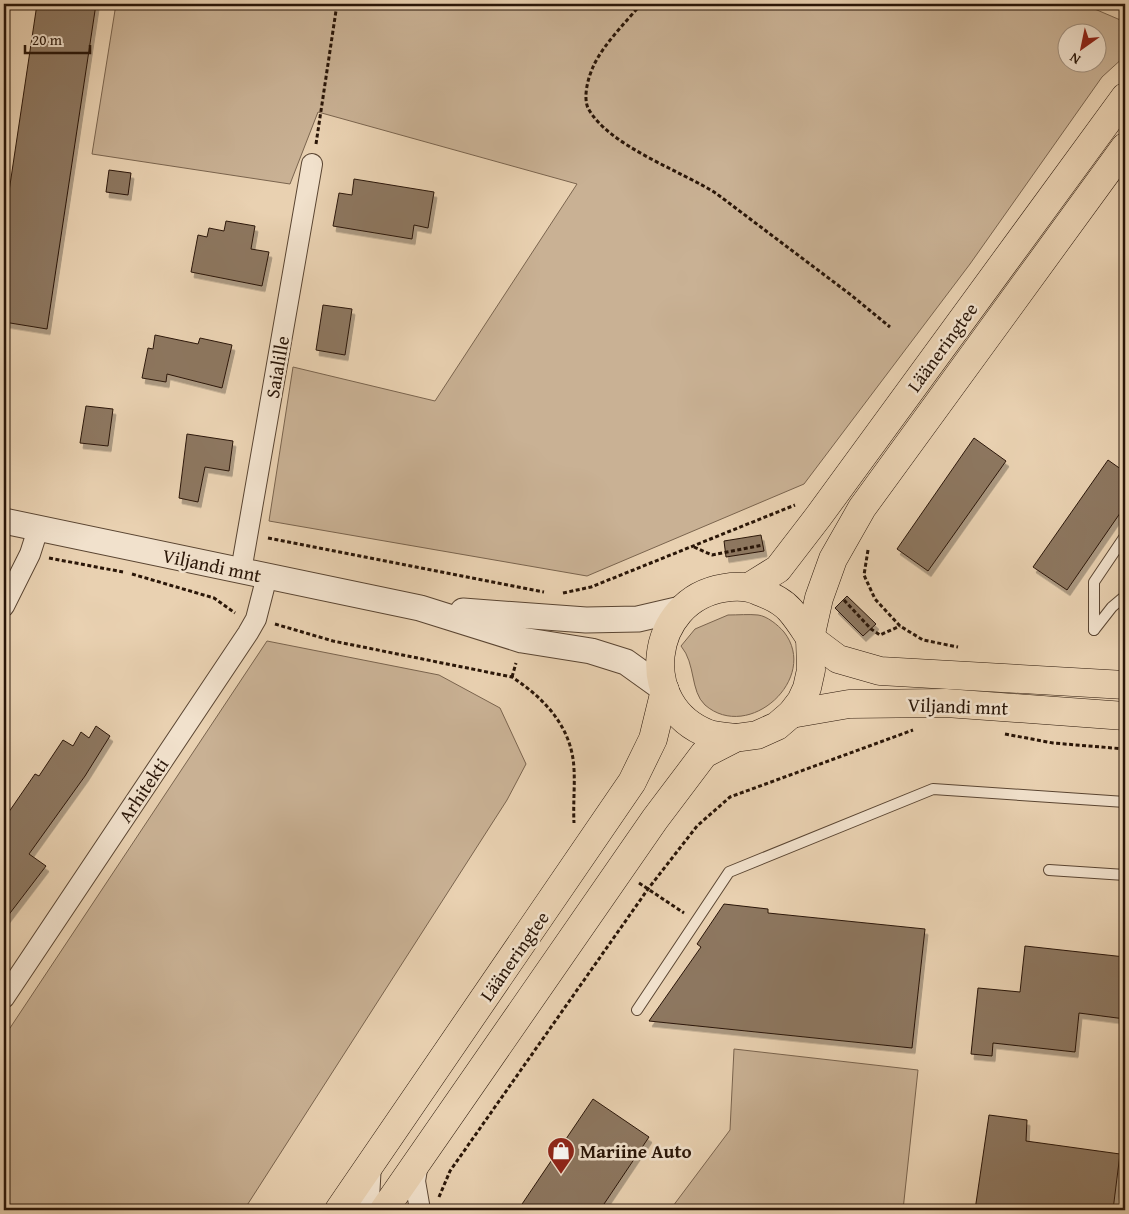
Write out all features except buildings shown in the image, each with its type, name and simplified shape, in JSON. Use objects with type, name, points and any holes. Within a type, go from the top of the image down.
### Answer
[{"type":"main road","name":"Lääneringtee","points":[[749,587],[778,569],[790,554],[1125,96]]},
{"type":"main road","name":"Lääneringtee","points":[[810,638],[790,609],[772,596],[749,587],[715,590],[699,596],[681,609],[668,627],[661,648],[660,667],[665,690],[676,710],[690,723],[709,734],[736,738],[757,735],[777,726],[791,714],[807,688],[811,670],[810,638],[819,598],[833,559],[862,508],[1125,147]]},
{"type":"main road","name":"Viljandi mnt","points":[[810,638],[838,660],[880,671],[1125,685]]},
{"type":"main road","name":"Lääneringtee","points":[[339,1210],[632,782],[653,739],[665,690]]},
{"type":"main road","name":"Viljandi mnt","points":[[791,714],[849,704],[946,703],[1125,716]]},
{"type":"main road","name":"Lääneringtee","points":[[384,1210],[704,754],[736,738]]},
{"type":"street","name":"Saialille","points":[[241,571],[312,164]]},
{"type":"street","name":"Viljandi mnt","points":[[4,521],[420,608],[522,640],[591,651],[626,662],[665,690]]},
{"type":"street","points":[[4,606],[30,554],[38,529]]},
{"type":"street","name":"Arhitekti","points":[[4,998],[248,633],[256,619],[267,576]]},
{"type":"street","name":"Viljandi mnt","points":[[420,608],[586,620],[638,619],[681,609]]},
{"type":"street","points":[[420,1158],[415,1180],[420,1210]]},
{"type":"street","points":[[371,1162],[369,1199],[371,1210]]},
{"type":"lane","points":[[1125,536],[1094,582],[1094,630],[1112,606],[1125,596]]},
{"type":"lane","points":[[637,1010],[729,872],[933,789],[1125,802]]},
{"type":"lane","points":[[1049,870],[1125,875]]},
{"type":"path","points":[[312,164],[337,4]]},
{"type":"path","points":[[641,4],[593,67],[586,89],[587,107],[598,122],[655,161],[703,184],[851,295],[890,327]]},
{"type":"path","points":[[248,534],[550,592]]},
{"type":"path","points":[[869,541],[864,575],[875,599],[900,626],[923,640],[958,647]]},
{"type":"path","points":[[557,593],[591,587],[693,546],[712,555],[763,545]]},
{"type":"path","points":[[843,600],[871,629],[880,635],[900,626]]},
{"type":"path","points":[[518,655],[512,676],[536,692],[558,718],[569,740],[574,769],[572,794],[574,823],[578,827]]},
{"type":"path","points":[[439,1204],[438,1198],[450,1171],[648,889],[697,826],[730,797],[914,730]]},
{"type":"path","points":[[998,732],[1053,743],[1125,749]]},
{"type":"path","points":[[637,881],[696,922]]},
{"type":"shaded area","points":[[116,4],[1083,4],[1125,22],[1125,56],[1102,77],[970,264],[804,484],[587,576],[269,521],[293,367],[435,401],[577,184],[318,112],[290,184],[92,154]]},
{"type":"shaded area","points":[[728,615],[758,615],[769,619],[784,632],[793,650],[793,668],[786,685],[774,700],[759,711],[741,716],[723,715],[705,705],[697,692],[689,661],[681,646],[695,629]]},
{"type":"shaded area","points":[[267,641],[439,675],[500,708],[526,764],[507,800],[244,1210],[4,1210],[4,1037]]},
{"type":"shaded area","points":[[734,1049],[918,1070],[903,1210],[670,1210],[730,1130]]},
{"type":"place","name":"Mariine Auto","points":[[561,1175]]}]
